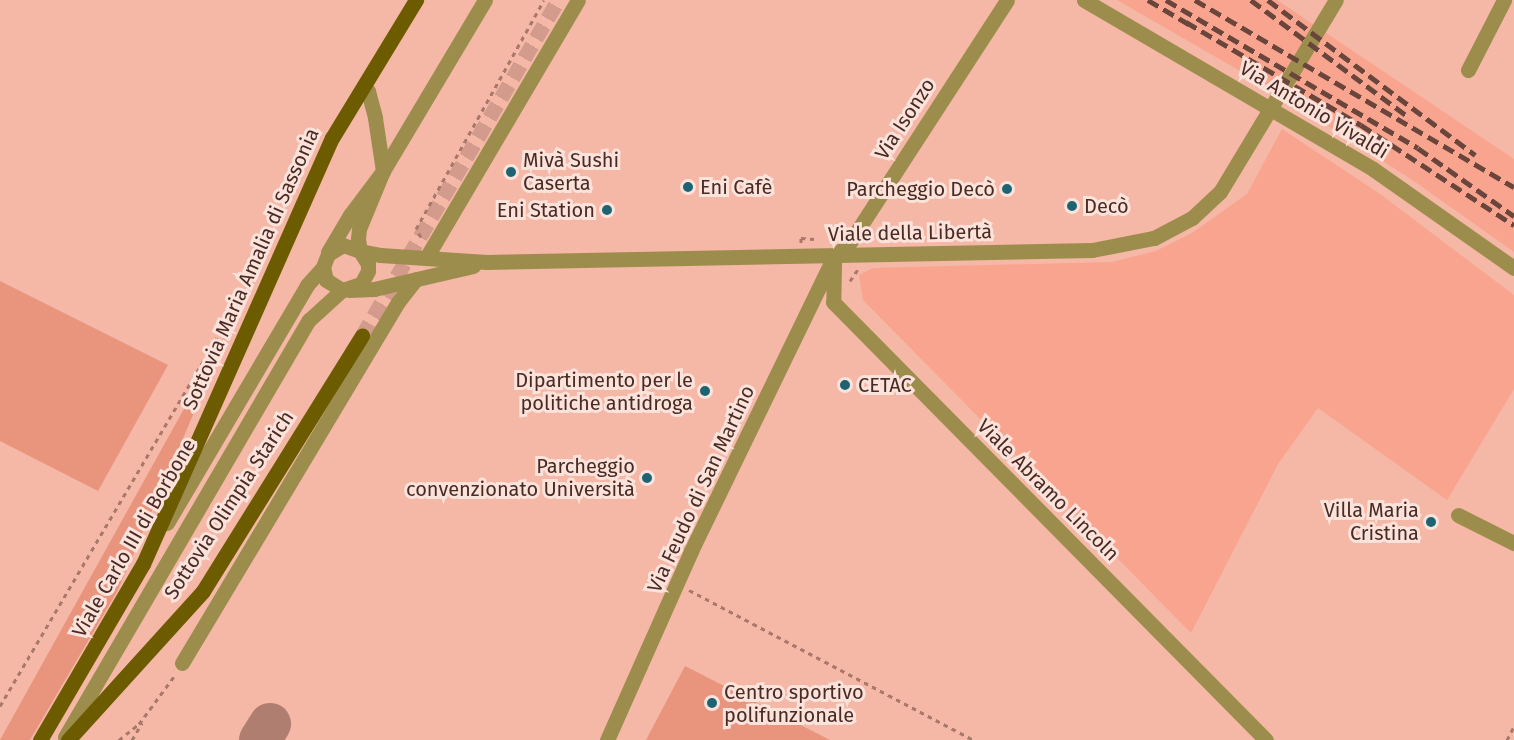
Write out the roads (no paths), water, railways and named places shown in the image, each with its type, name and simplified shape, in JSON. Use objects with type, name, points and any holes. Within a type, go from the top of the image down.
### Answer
[{"type":"main road","name":"Sottovia Maria Amalia di Sassonia","points":[[143,564],[327,149],[416,0]]},
{"type":"main road","name":"Sottovia Olimpia Starich","points":[[66,740],[203,591],[362,336]]},
{"type":"main road","name":"Viale Carlo III di Borbone","points":[[40,740],[143,564]]},
{"type":"street","name":"Viale Carlo III di Borbone","points":[[143,564],[307,285],[325,261],[350,215],[383,171],[485,0]]},
{"type":"street","points":[[428,255],[578,0]]},
{"type":"street","name":"Via Isonzo","points":[[834,257],[850,242],[1006,0]]},
{"type":"street","name":"Via Antonio Vivaldi","points":[[1084,0],[1373,169],[1514,268]]},
{"type":"street","name":"Viale della Libertà","points":[[360,251],[428,255],[487,262],[802,255],[834,257],[1092,250],[1154,238],[1191,218],[1235,173],[1336,0]]},
{"type":"street","points":[[1468,70],[1504,0]]},
{"type":"street","points":[[363,88],[368,91],[375,118],[383,171]]},
{"type":"street","name":"Viale Carlo III di Borbone","points":[[66,740],[309,320],[344,290],[361,284],[368,271],[360,251],[359,229],[383,171]]},
{"type":"street","points":[[360,251],[343,245],[325,261],[326,280],[344,290],[416,279],[487,262]]},
{"type":"street","name":"Via Feudo di San Martino","points":[[607,740],[677,584],[834,257]]},
{"type":"street","name":"Viale Abramo Lincoln","points":[[834,257],[832,302],[1266,740]]},
{"type":"street","points":[[182,663],[392,312],[416,279]]},
{"type":"street","points":[[1458,514],[1514,543]]},
{"type":"tunnel","points":[[362,336],[558,0]]},
{"type":"railway","points":[[1148,0],[1192,26]]},
{"type":"railway","points":[[1166,0],[1418,148],[1514,216]]},
{"type":"railway","points":[[1195,0],[1514,187]]},
{"type":"railway","points":[[1251,0],[1410,118]]},
{"type":"railway","points":[[1268,0],[1475,155]]},
{"type":"railway","points":[[1186,22],[1361,125],[1514,225]]},
{"type":"place","name":"Mivà Sushi Caserta","points":[[511,172]]},
{"type":"place","name":"Eni Cafè","points":[[688,187]]},
{"type":"place","name":"Parcheggio Decò","points":[[1007,189]]},
{"type":"place","name":"Decò","points":[[1072,206]]},
{"type":"place","name":"Eni Station","points":[[607,210]]},
{"type":"place","name":"CETAC","points":[[845,385]]},
{"type":"place","name":"Dipartimento per le politiche antidroga","points":[[705,391]]},
{"type":"place","name":"Parcheggio convenzionato Università","points":[[647,478]]},
{"type":"place","name":"Villa Maria Cristina","points":[[1431,522]]},
{"type":"place","name":"Centro sportivo polifunzionale","points":[[712,703]]}]
